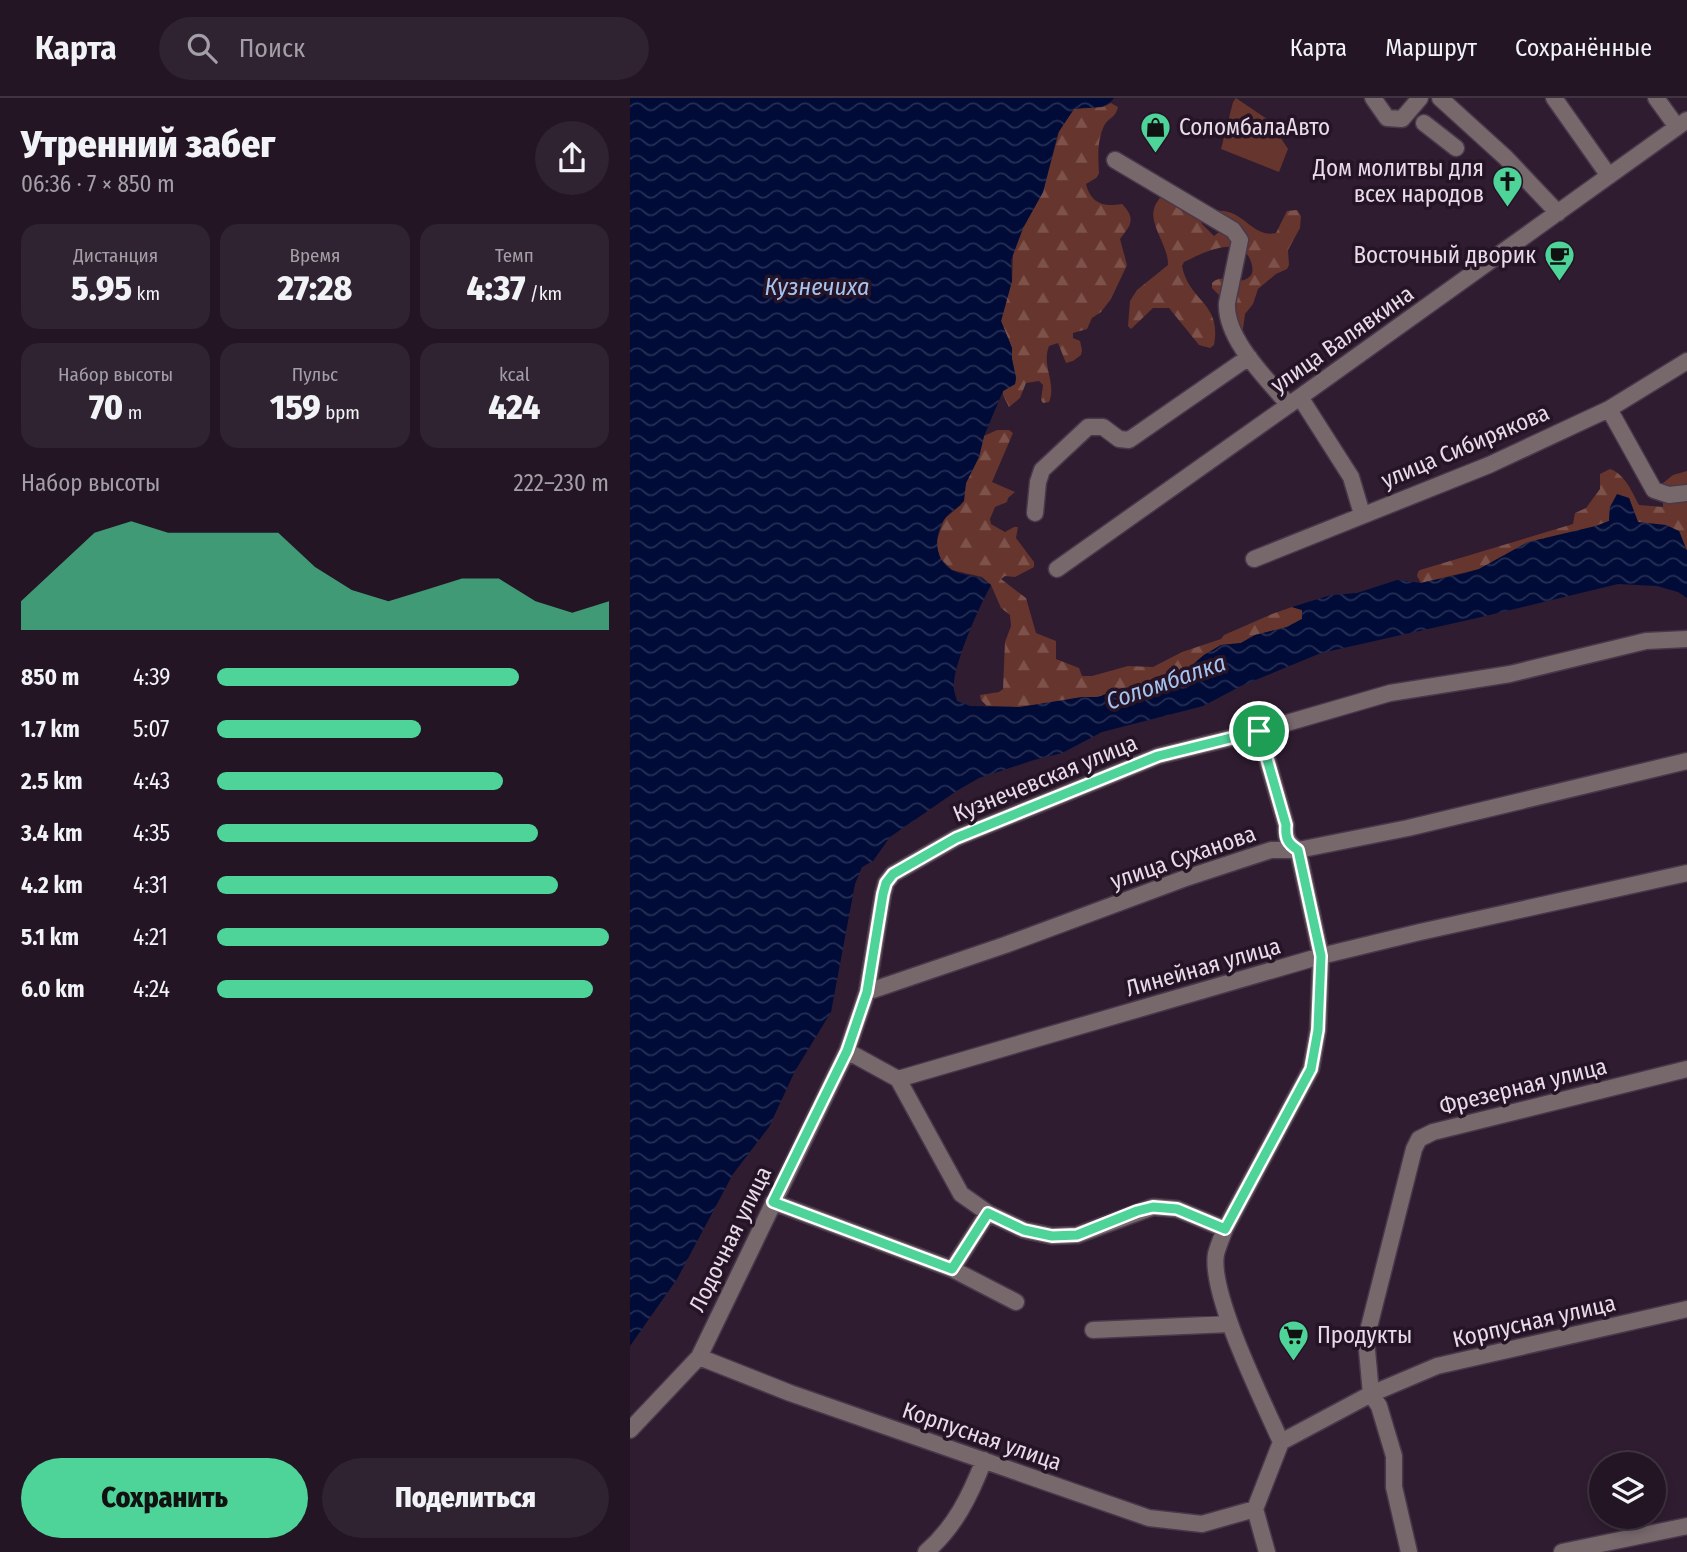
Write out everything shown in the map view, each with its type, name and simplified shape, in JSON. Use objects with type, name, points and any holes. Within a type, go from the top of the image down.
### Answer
[{"type":"street","points":[[1373,98],[1387,118],[1402,119],[1420,98]]},
{"type":"street","points":[[1554,98],[1609,176]]},
{"type":"street","points":[[1656,98],[1682,124]]},
{"type":"street","points":[[1445,100],[1506,158],[1558,213]]},
{"type":"street","points":[[1424,124],[1456,148]]},
{"type":"street","name":"улица Валявкина","points":[[1056,569],[1682,124]]},
{"type":"street","points":[[1115,160],[1233,230],[1240,240],[1226,314],[1229,324],[1249,357],[1295,401],[1351,477],[1362,514]]},
{"type":"street","points":[[1035,513],[1042,470],[1088,427],[1103,427],[1119,439],[1129,440],[1249,357]]},
{"type":"street","name":"улица Сибирякова","points":[[1254,559],[1489,465],[1609,409],[1687,361]]},
{"type":"street","points":[[1609,409],[1654,490],[1669,495],[1687,493]]},
{"type":"street","name":"Кузнечевская улица","points":[[847,1051],[867,992],[886,883],[893,874],[956,838],[1158,756],[1259,731],[1390,693],[1510,674],[1646,641],[1687,639]]},
{"type":"street","points":[[1259,731],[1286,825],[1285,836],[1290,845],[1298,850],[1321,956],[1318,1030],[1311,1069],[1225,1229],[1216,1255],[1217,1273],[1230,1324],[1281,1442],[1255,1510],[1267,1552]]},
{"type":"street","name":"улица Суханова","points":[[867,992],[1005,945],[1184,878],[1271,850],[1298,850],[1408,828],[1687,761]]},
{"type":"street","name":"Линейная улица","points":[[898,1079],[1321,956],[1687,873]]},
{"type":"street","points":[[847,1051],[898,1079],[961,1194],[988,1213],[1024,1230],[1052,1236],[1077,1235],[1153,1207],[1177,1209],[1225,1229]]},
{"type":"street","name":"Лодочная улица","points":[[630,1430],[699,1357],[847,1051]]},
{"type":"street","name":"Фрезерная улица","points":[[1409,1552],[1394,1487],[1394,1456],[1379,1406],[1371,1394],[1366,1339],[1414,1149],[1419,1139],[1433,1132],[1687,1069]]},
{"type":"street","points":[[773,1202],[952,1269],[1016,1301]]},
{"type":"street","points":[[952,1269],[988,1213]]},
{"type":"street","name":"Корпусная улица","points":[[1281,1442],[1371,1394],[1437,1366],[1687,1309]]},
{"type":"street","points":[[1093,1330],[1230,1324]]},
{"type":"street","name":"Корпусная улица","points":[[699,1357],[790,1393],[1149,1518],[1202,1524],[1255,1510]]},
{"type":"street","points":[[926,1552],[944,1536],[970,1497],[984,1461]]},
{"type":"street","points":[[1562,1552],[1618,1546],[1687,1526]]},
{"type":"green space","points":[[1236,98],[1270,121],[1288,149],[1279,172],[1221,149]]},
{"type":"green space","points":[[1111,103],[1118,107],[1105,124],[1101,136],[1099,173],[1086,184],[1091,196],[1099,203],[1122,204],[1127,209],[1131,218],[1120,239],[1127,265],[1111,299],[1101,312],[1092,318],[1087,329],[1073,333],[1073,338],[1080,341],[1081,355],[1066,363],[1058,343],[1049,346],[1049,402],[1043,403],[1041,400],[1043,385],[1039,381],[1026,383],[1020,398],[1009,407],[1003,391],[1015,384],[1016,378],[1012,348],[1001,321],[1012,281],[1013,255],[1023,228],[1043,192],[1060,128],[1074,109],[1103,107]]},
{"type":"green space","points":[[1163,193],[1199,216],[1202,224],[1214,236],[1219,232],[1216,211],[1234,214],[1268,234],[1276,233],[1287,211],[1297,210],[1301,216],[1300,228],[1288,250],[1289,265],[1258,289],[1253,304],[1245,314],[1242,336],[1221,297],[1212,288],[1212,283],[1216,280],[1239,281],[1251,275],[1252,266],[1246,253],[1231,247],[1211,250],[1184,262],[1182,266],[1191,287],[1213,320],[1214,345],[1210,348],[1199,345],[1169,308],[1153,308],[1131,329],[1128,326],[1130,301],[1137,290],[1168,265],[1166,251],[1153,215],[1155,205]]},
{"type":"green space","points":[[997,430],[1009,430],[1013,433],[992,482],[1015,492],[1007,502],[995,507],[990,519],[991,524],[1005,532],[1018,527],[1016,538],[1034,562],[1034,567],[1015,577],[1005,576],[1001,579],[1026,598],[1036,633],[1056,641],[1056,659],[1079,668],[1082,676],[1092,676],[1128,666],[1153,667],[1182,652],[1221,639],[1224,635],[1292,607],[1302,610],[1302,619],[1287,627],[1255,635],[1241,643],[1221,645],[1185,671],[1156,677],[1141,685],[1119,689],[1103,696],[1020,707],[987,706],[980,695],[1003,689],[1005,642],[1011,626],[1010,615],[1001,608],[991,585],[982,577],[952,570],[940,558],[936,543],[944,519],[961,505],[966,483],[979,457],[984,436]]},
{"type":"green space","points":[[1610,469],[1624,479],[1639,505],[1663,507],[1663,498],[1658,487],[1673,475],[1687,471],[1687,551],[1679,531],[1638,522],[1629,498],[1610,507],[1609,521],[1528,543],[1479,569],[1421,583],[1417,576],[1420,570],[1573,524],[1575,513],[1586,508],[1600,489],[1600,474]]},
{"type":"water","name":"Кузнечиха","points":[[630,98],[1114,98],[1106,105],[1074,109],[1058,133],[1043,192],[1023,228],[1011,260],[1012,281],[1001,321],[1012,348],[1015,384],[1003,391],[984,436],[979,457],[966,483],[964,501],[946,517],[938,534],[940,556],[949,568],[983,579],[991,585],[961,652],[954,680],[957,701],[970,706],[1020,707],[1098,697],[1141,685],[1156,677],[1185,671],[1221,645],[1241,643],[1255,635],[1287,627],[1302,619],[1302,610],[1292,607],[1331,595],[1357,593],[1397,580],[1421,583],[1466,573],[1479,569],[1528,542],[1609,521],[1610,507],[1617,494],[1629,498],[1638,522],[1666,525],[1679,531],[1687,551],[1687,598],[1678,592],[1657,586],[1618,584],[1321,653],[1241,686],[1203,706],[1102,732],[1062,753],[979,778],[890,837],[873,861],[862,867],[855,884],[831,1012],[795,1071],[769,1127],[733,1174],[677,1279],[630,1346]]},
{"type":"place","name":"СоломбалаАвто","points":[[1156,154]]},
{"type":"place","name":"Дом молитвы для всех народов","points":[[1507,208]]},
{"type":"place","name":"Восточный дворик","points":[[1559,282]]},
{"type":"place","name":"Продукты","points":[[1294,1362]]},
{"type":"route","points":[[1259,731],[1286,825],[1285,836],[1290,845],[1298,850],[1321,956],[1318,1030],[1311,1069],[1225,1229],[1177,1209],[1153,1207],[1077,1235],[1052,1236],[1024,1230],[988,1213],[952,1269],[773,1202],[847,1051],[867,992],[883,894],[886,883],[893,874],[956,838],[1158,756],[1259,731]]},
{"type":"water label","name":"Соломбалка","points":[[1166,682]]}]
